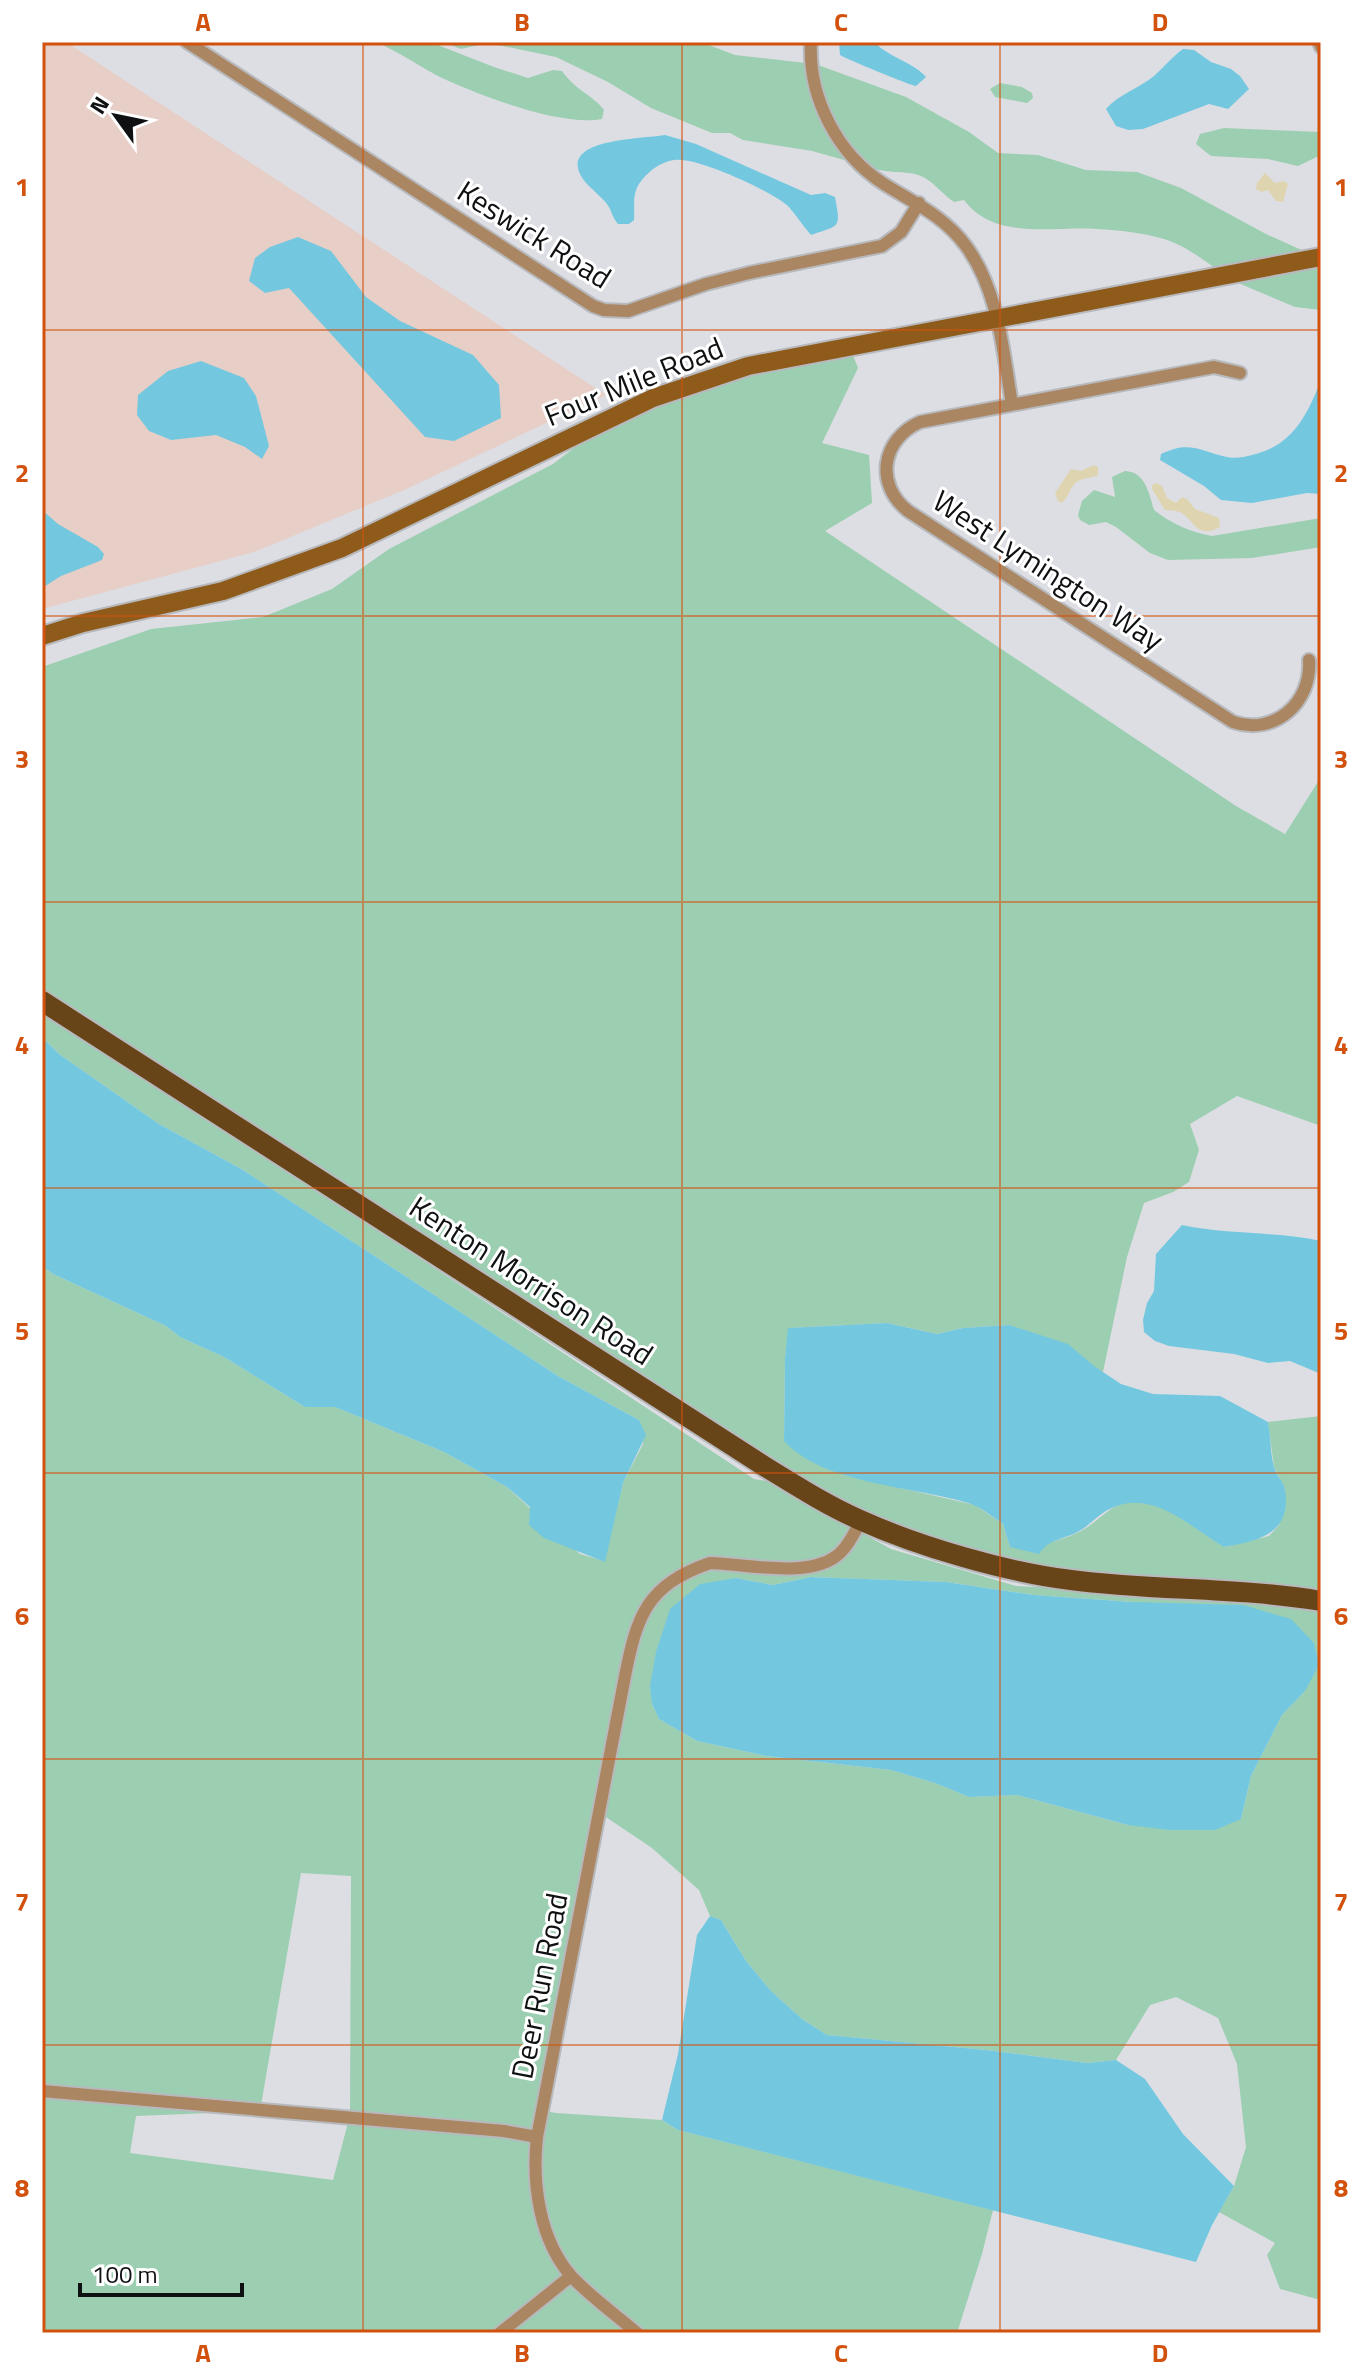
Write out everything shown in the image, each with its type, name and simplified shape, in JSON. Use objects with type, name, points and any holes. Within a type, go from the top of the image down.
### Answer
[{"type":"main road","name":"Four Mile Road","points":[[42,636],[83,623],[223,591],[346,546],[653,398],[710,377],[816,351],[1321,257]]},
{"type":"main road","name":"Kenton Morrison Road","points":[[42,1001],[764,1466],[861,1521],[1009,1568],[1069,1580],[1241,1591],[1321,1601]]},
{"type":"street","name":"Keswick Road","points":[[187,42],[593,306],[604,310],[628,311],[734,276],[882,246],[901,232],[919,203]]},
{"type":"street","points":[[811,42],[816,89],[826,117],[841,143],[867,172],[919,203],[950,227],[966,246],[985,280],[997,317],[1012,404]]},
{"type":"street","name":"West Lymington Way","points":[[1240,373],[1214,367],[920,422],[900,434],[889,451],[886,473],[892,494],[900,504],[1233,722],[1267,725],[1287,714],[1305,689],[1309,660]]},
{"type":"street","name":"Deer Run Road","points":[[571,2276],[541,2216],[535,2180],[537,2137],[638,1620],[650,1601],[673,1580],[699,1567],[710,1563],[799,1570],[818,1566],[837,1556],[861,1521]]},
{"type":"street","points":[[42,2091],[504,2131],[537,2137]]},
{"type":"street","points":[[500,2333],[571,2276],[637,2333]]},
{"type":"shaded area","points":[[42,42],[66,42],[606,395],[404,490],[254,552],[42,609]]},
{"type":"green space","points":[[376,42],[430,42],[528,78],[553,70],[562,71],[604,110],[602,119],[564,118],[518,107],[436,75]]},
{"type":"green space","points":[[443,42],[701,42],[735,55],[806,63],[815,103],[848,161],[812,151],[743,140],[730,133],[712,133],[651,108],[608,82],[556,57],[488,43],[461,49]]},
{"type":"green space","points":[[818,65],[906,97],[969,132],[998,153],[1038,155],[1086,170],[1137,172],[1181,188],[1306,252],[1218,270],[1178,245],[1148,235],[1097,229],[1025,229],[992,221],[977,213],[964,200],[954,202],[925,178],[884,171],[861,160],[835,122]]},
{"type":"green space","points":[[1000,83],[1022,87],[1032,93],[1033,98],[1027,103],[995,97],[990,89]]},
{"type":"green space","points":[[1224,128],[1321,132],[1321,155],[1298,166],[1268,159],[1211,156],[1196,144],[1200,134]]},
{"type":"green space","points":[[1321,263],[1321,310],[1295,307],[1231,280]]},
{"type":"green space","points":[[851,350],[858,368],[822,443],[869,455],[872,503],[825,531],[1236,806],[1285,834],[1321,777],[1321,1126],[1237,1096],[1190,1124],[1199,1150],[1189,1182],[1144,1203],[1127,1257],[1103,1372],[1009,1325],[963,1328],[937,1334],[887,1323],[789,1328],[785,1358],[784,1441],[844,1475],[975,1505],[1003,1524],[1010,1547],[1069,1536],[1118,1505],[1137,1501],[1168,1511],[1225,1547],[1269,1536],[1279,1525],[1285,1489],[1274,1467],[1268,1422],[1321,1416],[1321,1595],[1135,1581],[1008,1561],[902,1529],[831,1500],[42,995],[42,667],[151,629],[263,617],[332,589],[389,549],[553,464],[595,432],[713,383]]},
{"type":"green space","points":[[1125,471],[1138,475],[1142,480],[1154,510],[1189,530],[1212,536],[1321,518],[1321,547],[1252,558],[1168,560],[1150,553],[1106,522],[1089,525],[1080,520],[1078,515],[1082,501],[1094,490],[1115,497],[1112,477]]},
{"type":"green space","points":[[42,1009],[754,1479],[767,1481],[891,1549],[1016,1586],[1241,1597],[1321,1606],[1321,2300],[1280,2289],[1267,2255],[1275,2243],[1219,2212],[1234,2186],[1246,2147],[1237,2064],[1218,2018],[1176,1997],[1150,2005],[1116,2060],[1087,2063],[827,2035],[802,2019],[771,1991],[746,1961],[721,1920],[710,1916],[699,1890],[652,1848],[594,1809],[535,2109],[662,2120],[678,2130],[993,2210],[957,2333],[42,2333],[42,1266],[224,1357],[305,1407],[335,1407],[444,1452],[507,1487],[580,1554],[604,1561],[623,1483],[643,1444],[639,1420],[558,1376],[243,1170],[159,1124],[59,1054],[42,1037]],"holes":[[[811,1577],[946,1582],[1034,1595],[1133,1602],[1305,1691],[1282,1715],[1251,1776],[1241,1819],[1128,1825],[1017,1795],[969,1797],[891,1770],[766,1756],[697,1741],[659,1719],[652,1704],[736,1578],[773,1585]],[[301,1873],[351,1876],[350,2115],[333,2180],[130,2153],[136,2116],[260,2111]]]},
{"type":"sand","points":[[1265,173],[1275,183],[1284,181],[1288,184],[1283,202],[1276,201],[1268,190],[1262,192],[1256,189]]},
{"type":"sand","points":[[1094,465],[1098,467],[1098,475],[1078,481],[1062,503],[1058,501],[1055,493],[1071,469],[1081,471]]},
{"type":"sand","points":[[1157,483],[1162,486],[1167,498],[1176,503],[1182,497],[1195,509],[1219,518],[1220,527],[1205,531],[1195,526],[1184,514],[1165,510],[1152,489],[1152,485]]},
{"type":"water","points":[[839,42],[874,42],[926,77],[916,86],[891,77],[840,55]]},
{"type":"water","points":[[1183,49],[1194,50],[1211,62],[1231,69],[1249,89],[1228,109],[1209,104],[1143,129],[1128,130],[1116,126],[1106,109],[1154,76]]},
{"type":"water","points":[[665,135],[696,144],[811,195],[825,193],[835,197],[836,224],[811,235],[788,206],[766,192],[699,163],[674,160],[659,165],[642,180],[635,192],[634,220],[629,224],[618,224],[606,203],[583,179],[578,166],[581,155],[606,143]]},
{"type":"water","points":[[298,237],[331,251],[366,297],[400,321],[473,355],[499,385],[501,418],[454,441],[425,437],[289,288],[265,293],[249,281],[255,258],[270,247]]},
{"type":"water","points":[[201,361],[244,378],[256,396],[269,446],[262,459],[245,447],[216,435],[171,440],[149,431],[137,415],[138,395],[168,371]]},
{"type":"water","points":[[1321,380],[1321,494],[1307,493],[1252,503],[1221,500],[1160,460],[1161,454],[1188,447],[1234,458],[1266,451],[1278,445],[1296,428]]},
{"type":"water","points":[[42,510],[58,524],[98,547],[104,554],[102,560],[61,576],[42,588]]},
{"type":"water","points":[[42,1037],[59,1054],[159,1124],[243,1170],[558,1376],[639,1420],[646,1435],[623,1483],[605,1562],[544,1538],[529,1525],[530,1507],[507,1487],[444,1452],[335,1407],[305,1407],[224,1357],[42,1266]]},
{"type":"water","points":[[1182,1225],[1321,1241],[1321,1374],[1290,1361],[1268,1363],[1234,1354],[1169,1346],[1155,1341],[1144,1332],[1147,1303],[1154,1291],[1156,1254]]},
{"type":"water","points":[[887,1323],[937,1334],[963,1328],[1009,1325],[1068,1344],[1121,1384],[1153,1394],[1220,1396],[1268,1422],[1274,1467],[1285,1490],[1283,1517],[1270,1533],[1249,1542],[1224,1547],[1171,1513],[1142,1503],[1127,1503],[1108,1510],[1081,1530],[1048,1544],[1039,1554],[1010,1547],[1003,1524],[971,1504],[846,1476],[801,1456],[784,1441],[788,1328]]},
{"type":"water","points":[[811,1577],[946,1582],[1034,1595],[1133,1602],[1243,1605],[1291,1619],[1314,1643],[1319,1665],[1305,1691],[1282,1715],[1251,1776],[1241,1819],[1215,1830],[1169,1830],[1128,1825],[1017,1795],[969,1797],[891,1770],[766,1756],[697,1741],[659,1719],[652,1704],[650,1686],[656,1652],[670,1609],[700,1584],[736,1578],[773,1585]]},
{"type":"water","points":[[710,1916],[721,1920],[746,1961],[771,1991],[802,2019],[827,2035],[1087,2063],[1116,2060],[1145,2079],[1183,2134],[1234,2186],[1196,2262],[678,2130],[662,2120],[678,2054],[697,1935]]}]
